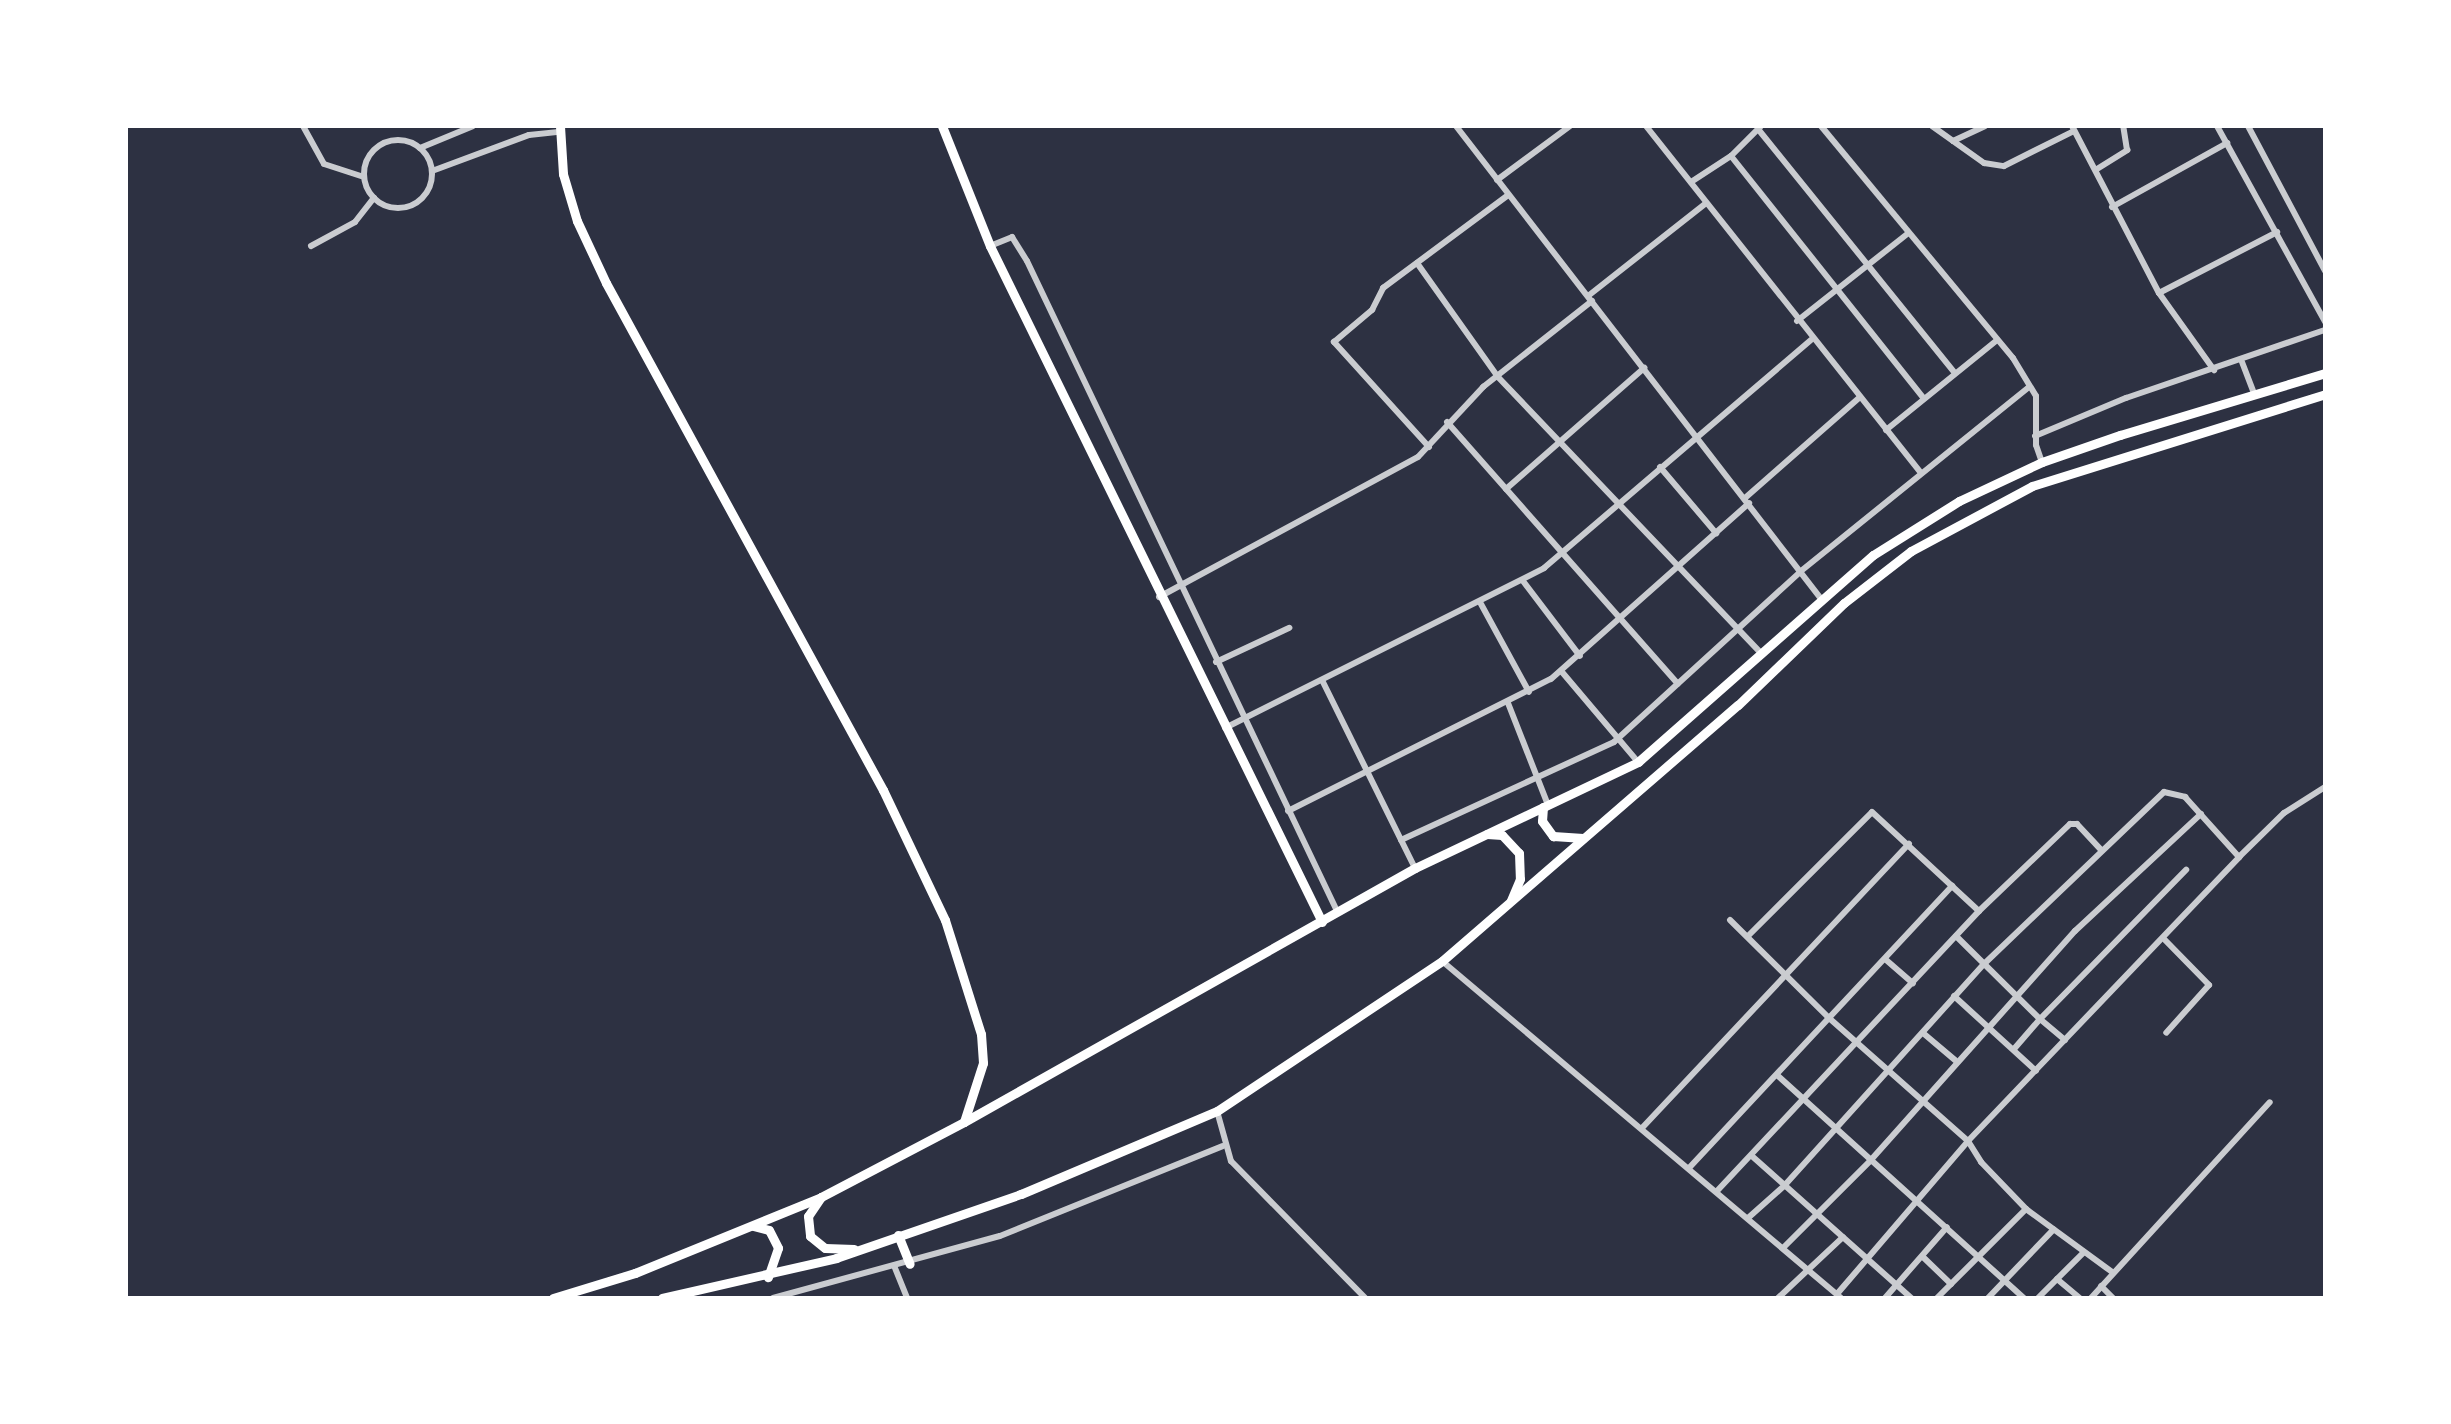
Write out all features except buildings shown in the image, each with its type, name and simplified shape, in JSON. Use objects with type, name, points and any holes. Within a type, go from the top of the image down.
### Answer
[{"type":"main road","points":[[942,126],[990,246],[1159,597],[1322,922]]},
{"type":"main road","points":[[560,129],[563,174],[577,221],[606,283],[883,790],[945,920],[981,1034],[983,1063],[964,1122]]},
{"type":"main road","points":[[553,1298],[635,1273],[821,1197],[964,1122],[1415,868],[1638,762],[1822,600],[1904,534],[1959,501],[2042,462],[2325,373]]},
{"type":"main road","points":[[662,1298],[768,1277],[861,1249],[1077,1172],[1217,1111],[1442,961],[1738,705],[1844,603],[1950,527],[2071,471],[2325,394]]},
{"type":"main road","points":[[1546,806],[1542,821],[1556,838],[1587,838]]},
{"type":"main road","points":[[1480,835],[1502,835],[1519,853],[1520,879],[1508,906]]},
{"type":"main road","points":[[821,1197],[808,1216],[810,1236],[825,1248],[861,1249]]},
{"type":"main road","points":[[752,1226],[769,1230],[778,1248],[768,1277]]},
{"type":"main road","points":[[898,1235],[910,1264]]},
{"type":"street","points":[[303,126],[324,164],[364,177]]},
{"type":"street","points":[[473,126],[420,148],[387,142],[370,155],[364,177],[374,198],[395,208],[417,202],[432,171],[529,135],[560,129]]},
{"type":"street","points":[[1456,126],[1822,600]]},
{"type":"street","points":[[1497,180],[1570,126]]},
{"type":"street","points":[[1646,126],[1811,340],[1920,472]]},
{"type":"street","points":[[1821,126],[1997,340],[2029,387],[2037,407],[2035,436],[2042,462]]},
{"type":"street","points":[[1932,126],[1984,163],[2004,166],[2073,128],[2159,293],[2214,370]]},
{"type":"street","points":[[1953,141],[1985,126]]},
{"type":"street","points":[[2097,169],[2127,150],[2123,126]]},
{"type":"street","points":[[2218,126],[2325,322]]},
{"type":"street","points":[[2248,126],[2325,271]]},
{"type":"street","points":[[1691,182],[1731,156],[1760,127],[1954,372]]},
{"type":"street","points":[[2112,207],[2227,143]]},
{"type":"street","points":[[420,148],[432,171]]},
{"type":"street","points":[[1731,156],[1923,397]]},
{"type":"street","points":[[1429,447],[1334,343],[1372,310],[1380,290],[1508,195]]},
{"type":"street","points":[[311,246],[355,222],[374,198]]},
{"type":"street","points":[[1159,597],[1429,447],[1447,422],[1498,377],[1705,204]]},
{"type":"street","points":[[2159,293],[2277,232]]},
{"type":"street","points":[[1797,321],[1907,234]]},
{"type":"street","points":[[990,246],[1012,237],[1338,913]]},
{"type":"street","points":[[1417,263],[1498,377],[1563,439],[1761,653]]},
{"type":"street","points":[[2035,436],[2126,398],[2242,362],[2325,330]]},
{"type":"street","points":[[1224,729],[1481,604],[1564,554],[1696,434],[1811,340]]},
{"type":"street","points":[[1886,430],[1997,340]]},
{"type":"street","points":[[2242,362],[2254,393]]},
{"type":"street","points":[[1506,489],[1644,368]]},
{"type":"street","points":[[1401,840],[1619,739],[1801,571],[2029,387]]},
{"type":"street","points":[[1288,811],[1508,703],[1562,672],[1859,398]]},
{"type":"street","points":[[1447,422],[1678,684]]},
{"type":"street","points":[[1660,467],[1716,533]]},
{"type":"street","points":[[1523,581],[1580,656]]},
{"type":"street","points":[[1481,604],[1529,692]]},
{"type":"street","points":[[1216,662],[1289,628]]},
{"type":"street","points":[[1562,672],[1638,762]]},
{"type":"street","points":[[1322,680],[1415,868]]},
{"type":"street","points":[[1508,703],[1546,806]]},
{"type":"street","points":[[1442,961],[1839,1296],[1968,1141],[2165,940],[2239,857],[2284,813],[2325,787]]},
{"type":"street","points":[[1748,1218],[1784,1186],[1984,964],[2164,792],[2176,791],[2239,857]]},
{"type":"street","points":[[1748,936],[1866,814],[1877,813],[1979,911]]},
{"type":"street","points":[[1783,1248],[1870,1161],[2014,995],[2201,814]]},
{"type":"street","points":[[1717,1191],[1753,1157],[1979,911],[2070,824],[2077,824],[2101,850]]},
{"type":"street","points":[[1642,1128],[1909,844]]},
{"type":"street","points":[[2014,1049],[2186,870]]},
{"type":"street","points":[[1689,1168],[1952,886]]},
{"type":"street","points":[[1730,920],[1829,1018],[1968,1141],[1981,1162],[2026,1209],[2112,1272]]},
{"type":"street","points":[[1956,936],[2014,995],[2065,1040]]},
{"type":"street","points":[[2165,940],[2209,985],[2166,1033]]},
{"type":"street","points":[[1885,959],[1913,983]]},
{"type":"street","points":[[1954,996],[2036,1071]]},
{"type":"street","points":[[1923,1033],[1955,1060]]},
{"type":"street","points":[[1777,1075],[2024,1298]]},
{"type":"street","points":[[2091,1298],[2270,1102]]},
{"type":"street","points":[[1217,1111],[1223,1146],[1265,1200],[1365,1298]]},
{"type":"street","points":[[773,1298],[910,1264],[1000,1236],[1223,1146]]},
{"type":"street","points":[[1753,1157],[1911,1298]]},
{"type":"street","points":[[1937,1298],[2026,1209]]},
{"type":"street","points":[[1885,1298],[1947,1227]]},
{"type":"street","points":[[1988,1298],[2054,1229]]},
{"type":"street","points":[[1778,1298],[1843,1237]]},
{"type":"street","points":[[2038,1298],[2084,1252]]},
{"type":"street","points":[[1923,1257],[1951,1284]]},
{"type":"street","points":[[895,1268],[907,1298]]},
{"type":"street","points":[[2057,1279],[2080,1298]]},
{"type":"street","points":[[2101,1286],[2113,1298]]}]
